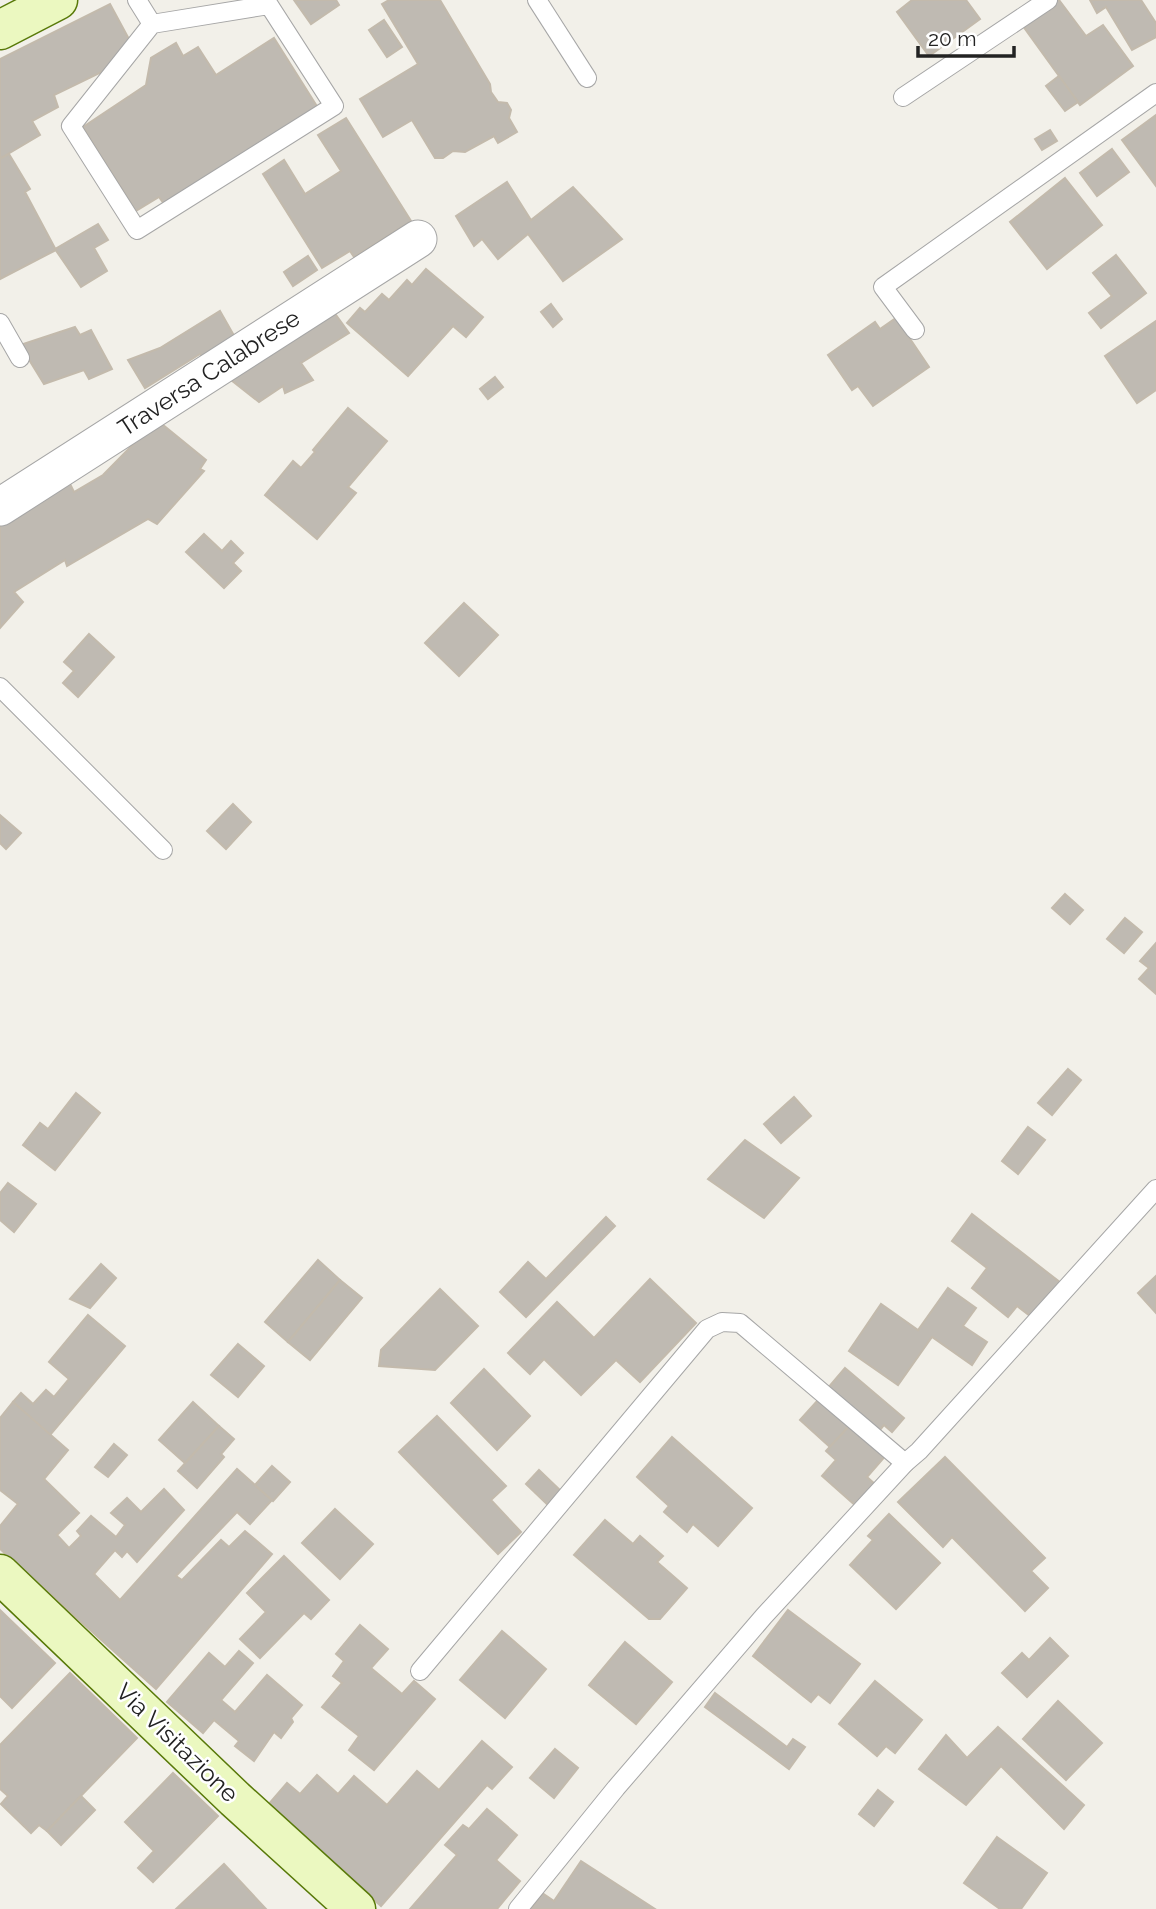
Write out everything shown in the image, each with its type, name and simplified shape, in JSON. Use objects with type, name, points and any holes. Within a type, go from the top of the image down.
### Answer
[{"type":"street","points":[[0,30],[58,0]]},
{"type":"street","name":"Traversa Calabrese","points":[[0,507],[418,239]]},
{"type":"street","name":"Via Visitazione","points":[[0,1574],[235,1799],[356,1909]]},
{"type":"lane","points":[[137,0],[152,24]]},
{"type":"lane","points":[[537,0],[587,78]]},
{"type":"lane","points":[[904,97],[1048,0]]},
{"type":"lane","points":[[269,5],[334,106],[136,230],[71,125],[152,24],[269,5]]},
{"type":"lane","points":[[915,330],[883,287],[1156,93]]},
{"type":"lane","points":[[0,323],[20,358]]},
{"type":"lane","points":[[0,687],[163,849]]},
{"type":"lane","points":[[518,1909],[616,1788],[738,1646],[1156,1189]]},
{"type":"lane","points":[[420,1671],[707,1329],[722,1322],[740,1323],[905,1463]]},
{"type":"building","points":[[294,0],[336,0],[339,5],[311,24]]},
{"type":"building","points":[[389,0],[440,0],[490,84],[491,92],[498,102],[507,103],[511,110],[509,118],[517,132],[498,143],[494,136],[465,152],[453,151],[443,158],[435,158],[412,120],[383,137],[360,99],[418,64],[382,4]]},
{"type":"building","points":[[912,0],[966,0],[980,19],[929,56],[897,12]]},
{"type":"building","points":[[1049,0],[1059,0],[1086,36],[1103,25],[1133,66],[1080,105],[1020,22]]},
{"type":"building","points":[[1090,0],[1141,0],[1156,23],[1156,37],[1132,50],[1106,7],[1097,13]]},
{"type":"building","points":[[110,4],[130,41],[114,66],[54,95],[58,107],[32,121],[40,135],[1,158],[0,59]]},
{"type":"building","points":[[384,20],[402,47],[387,57],[369,30]]},
{"type":"building","points":[[274,38],[318,108],[164,204],[159,197],[136,211],[83,127],[146,85],[151,58],[176,43],[183,56],[198,47],[216,75]]},
{"type":"building","points":[[1059,76],[1078,102],[1065,111],[1046,86]]},
{"type":"building","points":[[1156,115],[1156,186],[1122,140]]},
{"type":"building","points":[[346,118],[411,221],[354,257],[350,251],[322,268],[263,174],[284,160],[305,194],[341,171],[318,135]]},
{"type":"building","points":[[1050,130],[1057,141],[1042,150],[1035,139]]},
{"type":"building","points":[[1112,149],[1129,172],[1097,196],[1080,173]]},
{"type":"building","points":[[9,154],[30,189],[25,192],[56,250],[0,279],[0,159]]},
{"type":"building","points":[[1065,178],[1102,225],[1047,269],[1010,222]]},
{"type":"building","points":[[507,182],[531,220],[573,187],[622,239],[563,281],[528,234],[498,259],[482,239],[474,246],[456,216]]},
{"type":"building","points":[[98,224],[108,240],[94,248],[107,271],[81,287],[55,249]]},
{"type":"building","points":[[1116,255],[1146,293],[1101,328],[1089,313],[1112,296],[1093,273]]},
{"type":"building","points":[[308,256],[317,270],[293,286],[284,272]]},
{"type":"building","points":[[426,269],[483,317],[466,337],[453,326],[408,376],[347,323],[360,308],[365,312],[382,294],[389,300],[407,280],[412,285]]},
{"type":"building","points":[[551,304],[562,319],[553,327],[541,312]]},
{"type":"building","points":[[331,308],[349,333],[301,363],[313,380],[285,393],[283,386],[259,402],[226,376]]},
{"type":"building","points":[[220,311],[237,341],[204,360],[200,354],[145,388],[128,360],[160,348]]},
{"type":"building","points":[[896,318],[929,367],[873,406],[858,386],[852,390],[828,355],[875,322],[880,329]]},
{"type":"building","points":[[1156,321],[1156,390],[1137,403],[1105,356]]},
{"type":"building","points":[[75,327],[80,335],[91,330],[112,369],[89,379],[84,370],[44,384],[20,345]]},
{"type":"building","points":[[495,377],[503,387],[488,399],[480,389]]},
{"type":"building","points":[[348,408],[387,441],[348,487],[356,493],[317,539],[265,495],[293,461],[301,468]]},
{"type":"building","points":[[157,420],[206,460],[200,469],[204,471],[157,524],[148,519],[67,566],[65,560],[14,592],[23,602],[0,628],[0,521],[69,482],[74,492],[103,475]]},
{"type":"building","points":[[204,534],[222,551],[231,541],[243,553],[233,563],[241,571],[224,588],[186,552]]},
{"type":"building","points":[[464,603],[498,635],[459,676],[425,643]]},
{"type":"building","points":[[89,634],[114,657],[78,697],[63,683],[74,671],[64,662]]},
{"type":"building","points":[[233,804],[251,822],[226,849],[207,831]]},
{"type":"building","points":[[0,815],[21,833],[6,849],[0,843]]},
{"type":"building","points":[[1065,894],[1083,910],[1070,924],[1052,908]]},
{"type":"building","points":[[1125,918],[1142,932],[1124,953],[1107,939]]},
{"type":"building","points":[[1156,943],[1156,994],[1139,979],[1149,968],[1140,961]]},
{"type":"building","points":[[1068,1069],[1081,1080],[1052,1115],[1038,1103]]},
{"type":"building","points":[[76,1093],[100,1113],[55,1170],[23,1145],[40,1123],[48,1129]]},
{"type":"building","points":[[794,1097],[811,1116],[781,1143],[764,1124]]},
{"type":"building","points":[[1028,1127],[1045,1140],[1018,1174],[1002,1161]]},
{"type":"building","points":[[745,1140],[799,1178],[764,1218],[708,1179]]},
{"type":"building","points":[[8,1183],[36,1204],[14,1232],[0,1220],[0,1193]]},
{"type":"building","points":[[972,1214],[1061,1283],[1034,1319],[1017,1306],[1008,1317],[972,1288],[987,1268],[952,1241]]},
{"type":"building","points":[[606,1217],[615,1226],[526,1317],[500,1292],[528,1262],[546,1279]]},
{"type":"building","points":[[318,1260],[340,1280],[288,1342],[265,1322]]},
{"type":"building","points":[[101,1264],[116,1278],[90,1308],[70,1299]]},
{"type":"building","points":[[1156,1276],[1156,1313],[1138,1293]]},
{"type":"building","points":[[650,1279],[696,1323],[640,1382],[616,1360],[581,1395],[544,1359],[530,1374],[508,1353],[557,1302],[594,1338]]},
{"type":"building","points":[[340,1280],[362,1298],[310,1360],[288,1342]]},
{"type":"building","points":[[948,1288],[976,1308],[963,1326],[987,1342],[972,1365],[932,1337],[898,1385],[849,1351],[881,1304],[918,1330]]},
{"type":"building","points":[[440,1289],[478,1326],[435,1370],[379,1366],[381,1350]]},
{"type":"building","points":[[88,1315],[125,1346],[50,1435],[13,1402],[21,1393],[33,1404],[46,1390],[54,1397],[69,1379],[49,1362]]},
{"type":"building","points":[[238,1344],[264,1366],[238,1397],[211,1375]]},
{"type":"building","points":[[845,1368],[904,1418],[892,1432],[884,1425],[879,1431],[828,1388]]},
{"type":"building","points":[[484,1369],[530,1416],[497,1450],[451,1403]]},
{"type":"building","points":[[819,1399],[849,1426],[830,1447],[800,1420]]},
{"type":"building","points":[[13,1402],[68,1450],[44,1479],[79,1513],[57,1535],[69,1548],[81,1536],[77,1531],[91,1516],[116,1537],[125,1525],[111,1513],[127,1498],[141,1512],[164,1489],[184,1510],[137,1562],[127,1551],[122,1557],[115,1550],[94,1574],[120,1600],[237,1469],[272,1500],[250,1524],[237,1512],[176,1576],[182,1580],[221,1540],[229,1547],[245,1531],[272,1554],[156,1689],[0,1549],[0,1526],[18,1504],[0,1490],[0,1418]]},
{"type":"building","points":[[193,1402],[219,1426],[185,1463],[159,1440]]},
{"type":"building","points":[[437,1416],[506,1486],[491,1500],[521,1532],[498,1554],[399,1452]]},
{"type":"building","points":[[852,1423],[887,1454],[867,1477],[875,1484],[856,1506],[822,1476],[836,1460],[826,1451]]},
{"type":"building","points":[[219,1426],[234,1439],[221,1454],[224,1457],[197,1488],[178,1471]]},
{"type":"building","points":[[672,1437],[752,1508],[718,1546],[693,1524],[687,1532],[664,1512],[669,1506],[637,1477]]},
{"type":"building","points":[[114,1444],[127,1455],[108,1477],[95,1467]]},
{"type":"building","points":[[945,1457],[1045,1558],[1031,1571],[1048,1588],[1025,1611],[952,1537],[943,1547],[898,1502]]},
{"type":"building","points":[[272,1466],[290,1482],[273,1501],[255,1485]]},
{"type":"building","points":[[539,1470],[562,1492],[549,1506],[526,1484]]},
{"type":"building","points":[[335,1509],[373,1544],[340,1579],[302,1543]]},
{"type":"building","points":[[889,1514],[940,1563],[896,1609],[850,1565],[873,1540],[868,1536]]},
{"type":"building","points":[[605,1520],[633,1544],[640,1536],[663,1556],[657,1562],[687,1588],[660,1619],[649,1619],[574,1555]]},
{"type":"building","points":[[284,1556],[329,1600],[311,1619],[304,1613],[260,1658],[240,1639],[266,1612],[247,1593]]},
{"type":"building","points":[[0,1610],[55,1663],[12,1708],[0,1696]]},
{"type":"building","points":[[788,1610],[860,1664],[830,1703],[818,1694],[811,1702],[753,1656]]},
{"type":"building","points":[[360,1625],[388,1649],[371,1668],[402,1694],[414,1681],[435,1699],[374,1770],[349,1750],[359,1736],[322,1707],[342,1683],[333,1676],[344,1661],[336,1654]]},
{"type":"building","points":[[502,1631],[546,1669],[505,1718],[460,1680]]},
{"type":"building","points":[[1050,1638],[1068,1656],[1027,1697],[1002,1673],[1022,1653],[1029,1660]]},
{"type":"building","points":[[625,1642],[672,1682],[636,1724],[589,1685]]},
{"type":"building","points":[[239,1651],[253,1663],[221,1700],[235,1712],[267,1675],[302,1705],[291,1718],[293,1722],[281,1738],[274,1732],[254,1761],[235,1746],[239,1741],[214,1720],[203,1733],[167,1702],[209,1653],[225,1667]]},
{"type":"building","points":[[70,1673],[137,1738],[47,1831],[39,1825],[31,1833],[1,1804],[8,1796],[0,1789],[0,1745]]},
{"type":"building","points":[[875,1681],[922,1720],[895,1753],[886,1746],[877,1756],[839,1724]]},
{"type":"building","points":[[715,1693],[787,1747],[793,1739],[805,1747],[789,1769],[705,1707]]},
{"type":"building","points":[[1058,1701],[1102,1743],[1066,1780],[1023,1739]]},
{"type":"building","points":[[998,1727],[1084,1805],[1064,1829],[1001,1766],[966,1805],[919,1769],[946,1735],[967,1758]]},
{"type":"building","points":[[482,1741],[512,1767],[492,1789],[487,1785],[381,1906],[268,1805],[287,1783],[300,1794],[317,1775],[338,1794],[354,1776],[387,1805],[417,1771],[439,1790]]},
{"type":"building","points":[[555,1749],[578,1768],[554,1798],[530,1778]]},
{"type":"building","points":[[173,1773],[218,1816],[153,1882],[138,1868],[154,1851],[125,1822]]},
{"type":"building","points":[[878,1790],[893,1802],[874,1826],[859,1814]]},
{"type":"building","points":[[81,1796],[95,1810],[61,1845],[47,1831]]},
{"type":"building","points":[[487,1809],[517,1835],[496,1860],[520,1881],[497,1909],[410,1909],[457,1855],[445,1845],[463,1825],[469,1829]]},
{"type":"building","points":[[997,1837],[1047,1873],[1021,1909],[1000,1909],[964,1883]]},
{"type":"building","points":[[581,1861],[655,1909],[531,1909],[542,1893],[554,1901]]},
{"type":"building","points":[[224,1864],[266,1909],[176,1909]]}]
